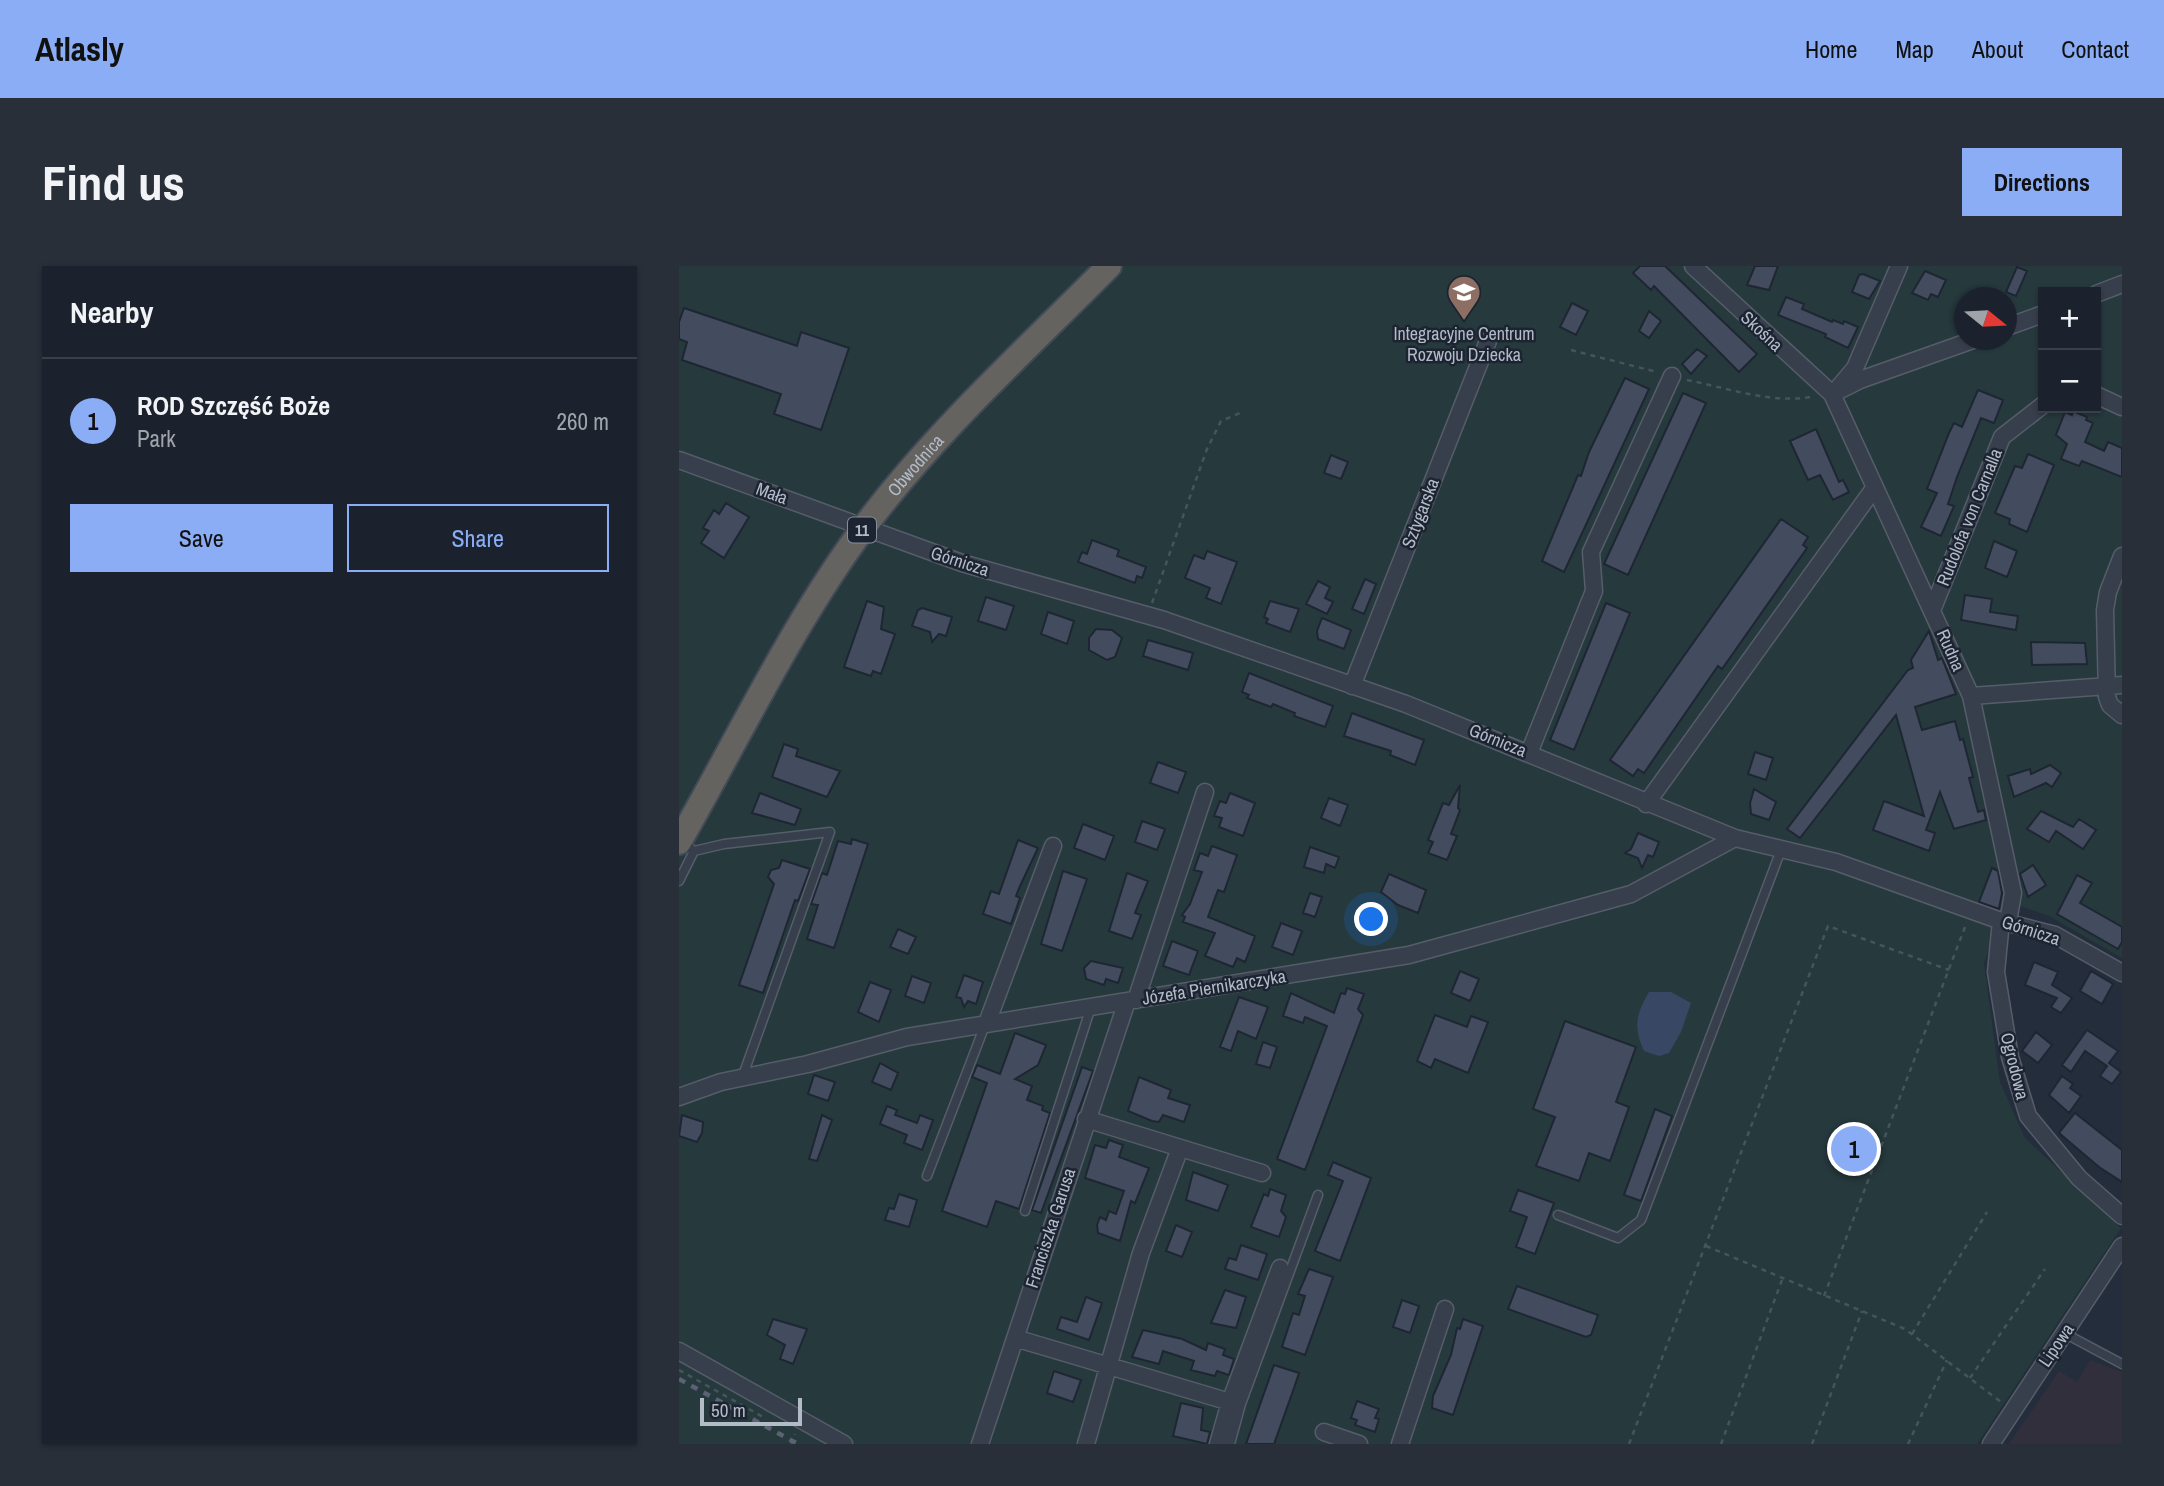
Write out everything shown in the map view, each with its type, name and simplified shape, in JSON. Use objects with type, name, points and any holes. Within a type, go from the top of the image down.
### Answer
[{"type":"highway","name":"Obwodnica","points":[[684,845],[800,629],[865,527],[933,446],[1109,266]]},
{"type":"street","name":"Skośna","points":[[1693,266],[1830,392]]},
{"type":"street","points":[[1830,392],[1855,368],[1899,266]]},
{"type":"street","points":[[2101,292],[2122,284]]},
{"type":"street","points":[[2017,323],[2038,316]]},
{"type":"street","name":"Sztygarska","points":[[1352,685],[1488,341]]},
{"type":"street","points":[[1830,392],[1954,347]]},
{"type":"street","points":[[1529,752],[1594,591],[1591,552],[1672,376]]},
{"type":"street","name":"Rudna","points":[[1830,392],[1933,608],[1971,696],[2013,893],[2004,921]]},
{"type":"street","points":[[2101,398],[2122,407]]},
{"type":"street","name":"Rudolofa von Carnalla","points":[[1933,608],[2002,437],[2038,409]]},
{"type":"street","name":"Mała","points":[[679,460],[865,527]]},
{"type":"street","points":[[1646,804],[1875,487]]},
{"type":"street","name":"Górnicza","points":[[865,527],[962,563],[1148,615],[1352,685],[1529,752],[1646,804],[1735,838],[1836,862],[2004,921],[2055,935],[2122,973]]},
{"type":"street","points":[[2122,556],[2108,592],[2105,610],[2115,686],[2110,705],[2122,715]]},
{"type":"street","points":[[1971,696],[2115,686]]},
{"type":"street","name":"Franciszka Garusa","points":[[980,1444],[1086,1119],[1132,1001],[1205,792]]},
{"type":"street","name":"Józefa Piernikarczyka","points":[[679,1097],[907,1037],[1409,956],[1631,894],[1735,838]]},
{"type":"street","points":[[987,1023],[1053,846]]},
{"type":"street","name":"Ogrodowa","points":[[2004,921],[1996,972],[2010,1057],[2028,1116],[2079,1178],[2122,1216]]},
{"type":"street","points":[[1086,1119],[1262,1173]]},
{"type":"street","points":[[1086,1444],[1141,1253],[1180,1149]]},
{"type":"street","name":"Lipowa","points":[[1991,1444],[2122,1246]]},
{"type":"street","points":[[1218,1444],[1235,1403],[1280,1268]]},
{"type":"street","points":[[1399,1444],[1445,1309]]},
{"type":"street","points":[[1015,1338],[1235,1403]]},
{"type":"street","points":[[679,1351],[844,1444]]},
{"type":"street","points":[[1324,1432],[1359,1444]]},
{"type":"lane","points":[[679,881],[684,845],[724,844],[830,832],[743,1078]]},
{"type":"lane","points":[[1558,1215],[1618,1238],[1641,1220],[1781,850]]},
{"type":"lane","points":[[1025,1211],[1091,1007]]},
{"type":"lane","points":[[927,1176],[987,1023]]},
{"type":"lane","points":[[1230,1444],[1235,1403],[1318,1195]]},
{"type":"lane","points":[[2064,1333],[2122,1363]]},
{"type":"path","points":[[1571,350],[1672,376],[1797,400],[1830,392]]},
{"type":"path","points":[[1148,615],[1207,449],[1221,421],[1240,414]]},
{"type":"path","points":[[1630,1444],[1828,926],[1949,970]]},
{"type":"path","points":[[1824,1296],[1965,928]]},
{"type":"path","points":[[1912,1334],[1987,1212]]},
{"type":"path","points":[[1706,1246],[1912,1334],[2002,1402]]},
{"type":"path","points":[[1970,1378],[2045,1269]]},
{"type":"path","points":[[1721,1444],[1782,1278]]},
{"type":"path","points":[[1812,1444],[1862,1311]]},
{"type":"path","points":[[1908,1444],[1947,1360]]},
{"type":"path","points":[[679,1370],[775,1423]]},
{"type":"path","points":[[786,1429],[805,1439]]},
{"type":"shaded area","points":[[2090,1360],[2122,1372],[2122,1444],[2009,1444],[2059,1371],[2077,1382]]},
{"type":"green space","points":[[679,266],[2122,266],[2122,958],[2049,916],[2006,901],[1984,963],[2000,1082],[2025,1138],[2121,1228],[1977,1444],[679,1444]]},
{"type":"water","points":[[1649,992],[1671,992],[1691,1003],[1681,1032],[1669,1053],[1659,1056],[1644,1051],[1638,1035],[1639,1014]]},
{"type":"building","points":[[1640,266],[1665,266],[1757,354],[1739,372],[1654,286],[1651,290],[1633,273]]},
{"type":"building","points":[[1755,266],[1778,266],[1769,290],[1747,285]]},
{"type":"building","points":[[2017,267],[2027,271],[2017,294],[2017,287],[2008,287]]},
{"type":"building","points":[[1925,271],[1946,280],[1938,297],[1931,294],[1928,300],[1912,293]]},
{"type":"building","points":[[1859,275],[1880,281],[1869,299],[1852,292]]},
{"type":"building","points":[[1786,297],[1804,304],[1802,309],[1832,322],[1833,320],[1843,324],[1844,321],[1858,327],[1848,348],[1825,337],[1826,334],[1778,315]]},
{"type":"building","points":[[1572,303],[1588,311],[1576,335],[1560,327]]},
{"type":"building","points":[[684,308],[797,346],[801,332],[849,348],[821,430],[774,414],[781,394],[682,360],[687,342],[679,339],[679,322]]},
{"type":"building","points":[[1649,311],[1661,321],[1649,338],[1639,331]]},
{"type":"building","points":[[1697,349],[1707,356],[1691,374],[1682,364]]},
{"type":"building","points":[[1625,378],[1649,389],[1564,572],[1542,561],[1578,475],[1581,476],[1589,452]]},
{"type":"building","points":[[1978,390],[2003,400],[1994,423],[1981,418],[1957,477],[1948,504],[1954,506],[1941,536],[1921,527],[1937,493],[1927,489],[1954,423],[1962,427]]},
{"type":"building","points":[[1683,393],[1706,403],[1628,575],[1604,564]]},
{"type":"building","points":[[2065,413],[2078,413],[2093,423],[2085,442],[2104,451],[2108,442],[2122,448],[2122,477],[2082,461],[2079,466],[2061,459],[2067,444],[2056,435]]},
{"type":"building","points":[[1816,429],[1839,482],[1843,480],[1849,492],[1833,500],[1820,475],[1808,480],[1790,441]]},
{"type":"building","points":[[2028,454],[2054,465],[2027,532],[2009,524],[2010,519],[1995,513],[2015,466],[2022,468]]},
{"type":"building","points":[[1331,455],[1348,462],[1341,479],[1324,473]]},
{"type":"building","points":[[726,503],[749,517],[724,558],[701,543],[709,531],[703,528],[714,510],[719,514]]},
{"type":"building","points":[[1781,519],[1808,537],[1803,545],[1807,548],[1722,669],[1718,666],[1644,773],[1638,769],[1633,776],[1610,760]]},
{"type":"building","points":[[1092,540],[1119,550],[1117,556],[1146,567],[1142,578],[1137,576],[1135,583],[1078,562],[1082,552],[1087,554]]},
{"type":"building","points":[[1994,541],[2017,551],[2007,577],[1985,568]]},
{"type":"building","points":[[1207,551],[1237,562],[1221,604],[1206,598],[1210,588],[1185,578],[1194,555],[1204,559]]},
{"type":"building","points":[[1365,579],[1376,584],[1364,614],[1352,609]]},
{"type":"building","points":[[1318,581],[1330,587],[1325,598],[1333,602],[1327,614],[1306,604]]},
{"type":"building","points":[[1965,595],[1992,599],[1990,612],[2018,616],[2016,630],[1961,620]]},
{"type":"building","points":[[986,597],[1014,606],[1006,630],[978,621]]},
{"type":"building","points":[[867,601],[884,607],[881,629],[895,634],[881,674],[873,671],[871,676],[844,667]]},
{"type":"building","points":[[1270,601],[1299,609],[1290,632],[1266,623],[1268,619],[1264,617]]},
{"type":"building","points":[[1606,603],[1630,613],[1574,750],[1550,740]]},
{"type":"building","points":[[922,608],[952,617],[946,636],[939,634],[932,642],[930,632],[912,626],[918,610]]},
{"type":"building","points":[[1048,612],[1074,621],[1067,644],[1041,634]]},
{"type":"building","points":[[1322,618],[1351,630],[1344,649],[1318,639],[1317,631]]},
{"type":"building","points":[[1096,629],[1112,630],[1122,638],[1115,657],[1107,660],[1089,650],[1089,638]]},
{"type":"building","points":[[1929,631],[1938,660],[1942,658],[1956,694],[1915,707],[1922,730],[1955,721],[1960,740],[1963,739],[1973,777],[1969,778],[1978,812],[1984,810],[1986,820],[1954,829],[1940,792],[1926,830],[1935,833],[1929,851],[1873,830],[1884,801],[1924,816],[1896,715],[1800,838],[1787,829],[1908,670],[1913,668],[1911,660]]},
{"type":"building","points":[[1148,640],[1193,653],[1188,670],[1143,656]]},
{"type":"building","points":[[2031,642],[2085,643],[2087,664],[2032,665]]},
{"type":"building","points":[[1249,673],[1333,706],[1325,727],[1294,716],[1295,713],[1273,704],[1271,707],[1247,698],[1249,695],[1242,692]]},
{"type":"building","points":[[1352,713],[1424,740],[1415,765],[1390,755],[1391,751],[1344,736]]},
{"type":"building","points":[[784,744],[798,749],[796,756],[840,771],[827,797],[772,777]]},
{"type":"building","points":[[1755,752],[1773,758],[1766,780],[1748,774]]},
{"type":"building","points":[[1158,762],[1186,772],[1178,793],[1150,783]]},
{"type":"building","points":[[2050,765],[2061,773],[2052,787],[2046,783],[2014,797],[2008,776],[2030,769],[2031,774]]},
{"type":"building","points":[[1460,785],[1460,810],[1451,834],[1457,836],[1447,860],[1428,853],[1433,842],[1428,840],[1443,803],[1449,805]]},
{"type":"building","points":[[1754,789],[1776,802],[1769,820],[1751,814],[1750,803]]},
{"type":"building","points":[[760,793],[801,809],[795,825],[752,813]]},
{"type":"building","points":[[1230,793],[1255,803],[1243,836],[1219,827],[1222,818],[1214,816],[1220,801],[1226,803]]},
{"type":"building","points":[[1329,798],[1348,805],[1340,826],[1321,818]]},
{"type":"building","points":[[2041,811],[2073,827],[2079,819],[2096,830],[2083,849],[2056,831],[2049,842],[2027,829]]},
{"type":"building","points":[[1142,821],[1165,829],[1157,850],[1135,842]]},
{"type":"building","points":[[1083,824],[1114,836],[1105,860],[1074,848]]},
{"type":"building","points":[[1638,833],[1659,842],[1653,857],[1648,855],[1642,868],[1638,858],[1625,853],[1631,849]]},
{"type":"building","points":[[852,839],[868,844],[834,948],[807,939],[818,905],[811,904],[822,873],[827,875],[838,841],[851,844]]},
{"type":"building","points":[[1018,840],[1038,848],[1016,896],[1020,898],[1011,924],[983,914],[991,891],[999,894]]},
{"type":"building","points":[[1212,846],[1237,855],[1224,892],[1218,890],[1208,917],[1255,936],[1245,962],[1237,958],[1233,967],[1205,956],[1215,933],[1183,922],[1185,917],[1182,915],[1190,904],[1202,872],[1194,870],[1200,853],[1208,856]]},
{"type":"building","points":[[1310,847],[1339,857],[1335,868],[1326,864],[1324,873],[1304,867]]},
{"type":"building","points":[[782,860],[810,869],[798,901],[795,900],[763,993],[739,985],[774,884],[768,877],[771,870],[779,868]]},
{"type":"building","points":[[2033,865],[2046,885],[2028,897],[2020,874]]},
{"type":"building","points":[[1992,868],[1998,871],[2002,893],[1999,909],[1979,902]]},
{"type":"building","points":[[1063,871],[1087,879],[1062,951],[1041,944]]},
{"type":"building","points":[[1127,873],[1148,881],[1135,913],[1141,915],[1132,939],[1109,931]]},
{"type":"building","points":[[1389,874],[1426,890],[1418,913],[1398,905],[1381,892]]},
{"type":"building","points":[[2077,875],[2092,883],[2080,903],[2122,927],[2122,942],[2118,949],[2057,914]]},
{"type":"building","points":[[1310,893],[1322,897],[1315,917],[1303,913]]},
{"type":"building","points":[[1281,923],[1302,931],[1293,955],[1272,947]]},
{"type":"building","points":[[898,929],[916,937],[908,954],[890,947]]},
{"type":"building","points":[[1172,941],[1198,951],[1189,975],[1163,966]]},
{"type":"building","points":[[1091,961],[1123,968],[1118,983],[1106,979],[1104,985],[1086,979],[1084,968]]},
{"type":"building","points":[[2034,962],[2058,972],[2052,985],[2072,998],[2061,1013],[2051,1007],[2057,998],[2025,985]]},
{"type":"building","points":[[1460,971],[1479,979],[1470,1001],[1451,993]]},
{"type":"building","points":[[2091,971],[2113,984],[2102,1004],[2080,991]]},
{"type":"building","points":[[964,975],[983,982],[976,1004],[968,1001],[964,1007],[961,998],[956,997]]},
{"type":"building","points":[[912,976],[931,983],[924,1003],[905,996]]},
{"type":"building","points":[[870,982],[891,990],[879,1022],[858,1012]]},
{"type":"building","points":[[1347,988],[1364,994],[1358,1009],[1363,1015],[1305,1170],[1277,1159],[1327,1026],[1305,1017],[1303,1023],[1283,1016],[1291,993],[1334,1013],[1341,993],[1345,994]]},
{"type":"building","points":[[1239,997],[1268,1007],[1256,1039],[1238,1031],[1231,1051],[1220,1047]]},
{"type":"building","points":[[1435,1015],[1467,1027],[1471,1016],[1488,1022],[1468,1073],[1435,1059],[1431,1068],[1417,1061]]},
{"type":"building","points":[[1565,1021],[1636,1047],[1616,1102],[1629,1107],[1610,1161],[1589,1153],[1579,1181],[1536,1166],[1555,1117],[1533,1109]]},
{"type":"building","points":[[2087,1030],[2118,1051],[2109,1063],[2121,1072],[2112,1084],[2100,1076],[2107,1066],[2085,1051],[2071,1072],[2062,1065]]},
{"type":"building","points":[[2036,1032],[2052,1045],[2038,1063],[2022,1051]]},
{"type":"building","points":[[1015,1033],[1046,1045],[1038,1065],[1015,1079],[1032,1086],[1027,1100],[1043,1106],[1042,1110],[1050,1113],[1019,1209],[996,1201],[987,1227],[942,1211],[987,1083],[972,1077],[977,1065],[1000,1074]]},
{"type":"building","points":[[1263,1042],[1277,1047],[1270,1068],[1256,1064]]},
{"type":"building","points":[[880,1063],[898,1073],[891,1090],[872,1082]]},
{"type":"building","points":[[1082,1067],[1093,1071],[1041,1213],[1032,1210]]},
{"type":"building","points":[[814,1075],[835,1082],[828,1101],[808,1094]]},
{"type":"building","points":[[2062,1076],[2073,1084],[2070,1088],[2081,1096],[2069,1113],[2049,1095]]},
{"type":"building","points":[[1139,1077],[1171,1090],[1168,1098],[1190,1105],[1184,1122],[1163,1115],[1159,1122],[1152,1121],[1128,1111]]},
{"type":"building","points":[[887,1106],[897,1110],[895,1115],[917,1123],[920,1115],[933,1120],[922,1150],[904,1143],[907,1135],[880,1124]]},
{"type":"building","points":[[1655,1109],[1672,1116],[1641,1201],[1624,1195]]},
{"type":"building","points":[[2075,1113],[2122,1150],[2122,1182],[2099,1167],[2059,1133]]},
{"type":"building","points":[[682,1115],[703,1122],[702,1133],[697,1142],[679,1136]]},
{"type":"building","points":[[822,1115],[832,1120],[817,1161],[809,1159]]},
{"type":"building","points":[[1109,1140],[1123,1145],[1119,1157],[1149,1168],[1135,1203],[1131,1201],[1120,1241],[1098,1233],[1097,1225],[1100,1217],[1106,1220],[1109,1211],[1116,1214],[1124,1191],[1085,1178],[1095,1145],[1106,1148]]},
{"type":"building","points":[[1333,1162],[1371,1178],[1340,1261],[1315,1251],[1343,1181],[1328,1175]]},
{"type":"building","points":[[1193,1172],[1228,1185],[1218,1211],[1186,1200]]},
{"type":"building","points":[[1270,1189],[1286,1195],[1281,1211],[1286,1217],[1279,1237],[1251,1227],[1264,1194],[1268,1196]]},
{"type":"building","points":[[1518,1190],[1554,1203],[1535,1254],[1516,1247],[1527,1217],[1510,1211]]},
{"type":"building","points":[[899,1194],[917,1200],[909,1227],[885,1220],[889,1208],[894,1209]]},
{"type":"building","points":[[1176,1225],[1192,1232],[1182,1257],[1166,1251]]},
{"type":"building","points":[[1241,1245],[1267,1254],[1258,1280],[1225,1269],[1229,1258],[1236,1260]]},
{"type":"building","points":[[1309,1269],[1333,1277],[1305,1355],[1282,1347],[1293,1313],[1299,1315],[1305,1296],[1298,1294]]},
{"type":"building","points":[[1517,1286],[1598,1315],[1591,1335],[1586,1337],[1508,1309]]},
{"type":"building","points":[[1225,1290],[1246,1297],[1236,1328],[1211,1323]]},
{"type":"building","points":[[1086,1297],[1102,1303],[1089,1340],[1057,1329],[1061,1317],[1077,1322]]},
{"type":"building","points":[[1402,1300],[1419,1306],[1410,1333],[1393,1327]]},
{"type":"building","points":[[773,1319],[807,1329],[793,1364],[780,1359],[785,1345],[767,1335]]},
{"type":"building","points":[[1463,1319],[1483,1326],[1453,1415],[1432,1408],[1433,1396],[1451,1355],[1457,1328],[1460,1329]]},
{"type":"building","points":[[1143,1330],[1182,1339],[1206,1350],[1208,1343],[1225,1349],[1223,1355],[1234,1359],[1229,1375],[1217,1371],[1215,1376],[1191,1370],[1194,1361],[1163,1351],[1159,1364],[1132,1357]]},
{"type":"building","points":[[1274,1365],[1299,1373],[1294,1388],[1274,1444],[1246,1444]]},
{"type":"building","points":[[1054,1371],[1081,1380],[1073,1402],[1047,1393]]},
{"type":"building","points":[[1357,1401],[1379,1409],[1375,1418],[1379,1419],[1375,1432],[1355,1425],[1357,1420],[1351,1418]]},
{"type":"building","points":[[1181,1403],[1203,1408],[1201,1430],[1210,1432],[1207,1444],[1173,1436]]},
{"type":"railway","points":[[679,1379],[798,1444]]},
{"type":"place","name":"Integracyjne Centrum Rozwoju Dziecka","points":[[1464,322]]},
{"type":"place","name":"ROD Szczęść Boże","points":[[1854,1149]]}]
